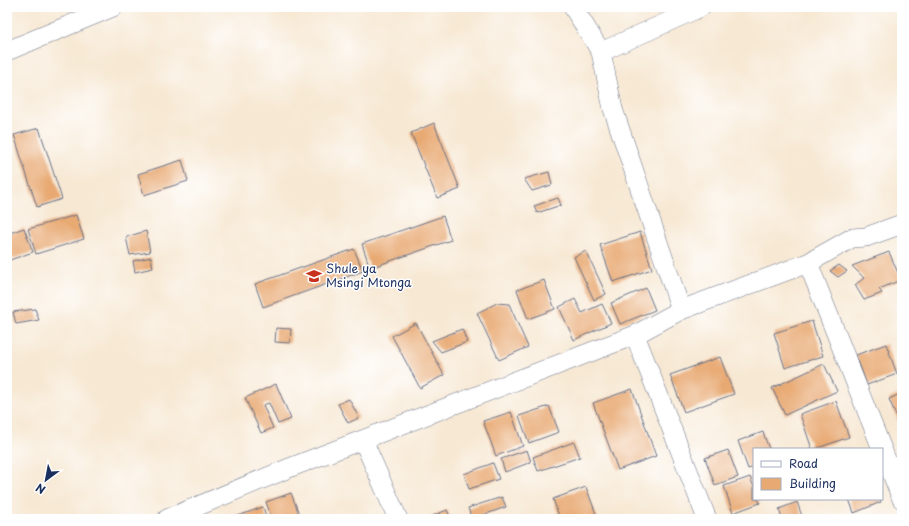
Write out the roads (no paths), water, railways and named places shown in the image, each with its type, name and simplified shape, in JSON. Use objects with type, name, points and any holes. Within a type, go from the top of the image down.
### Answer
[{"type":"street","points":[[7,51],[113,7]]},
{"type":"street","points":[[573,7],[600,52],[613,109],[681,310]]},
{"type":"street","points":[[600,52],[700,7]]},
{"type":"street","points":[[167,519],[289,468],[635,335],[681,310],[808,263],[852,238],[866,237],[902,224]]},
{"type":"street","points":[[808,263],[882,448]]},
{"type":"street","points":[[635,335],[707,519]]},
{"type":"street","points":[[363,440],[398,519]]},
{"type":"street","points":[[883,452],[902,499]]},
{"type":"place","name":"Shule ya Msingi Mtonga","points":[[314,276]]}]
